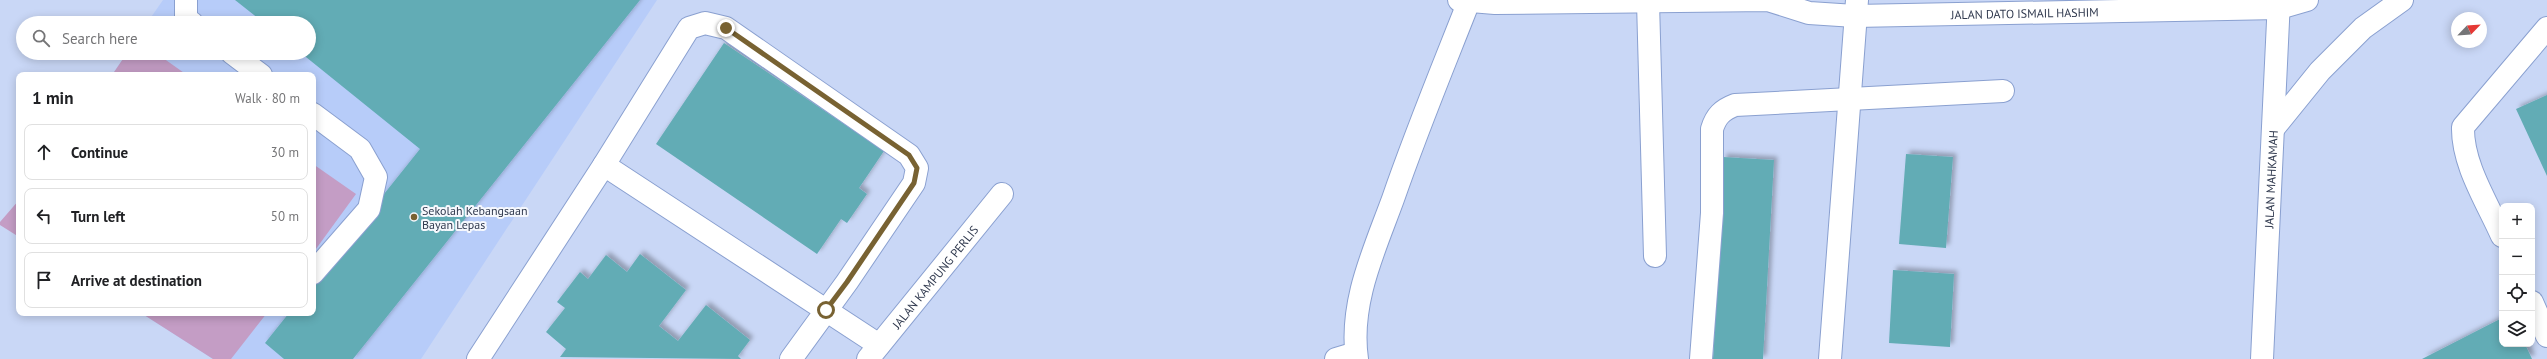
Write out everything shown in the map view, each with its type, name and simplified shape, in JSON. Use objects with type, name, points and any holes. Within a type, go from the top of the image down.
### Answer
[{"type":"main road","points":[[186,0],[186,16]]},
{"type":"main road","points":[[1350,357],[1354,344],[1360,291],[1464,0]]},
{"type":"main road","name":"JALAN DATO ISMAIL HASHIM","points":[[1464,0],[1495,4],[1768,0],[1808,13],[1856,8],[2279,4],[2307,0]]},
{"type":"main road","points":[[2273,129],[2325,65],[2363,28],[2402,0]]},
{"type":"main road","points":[[1648,2],[1655,256]]},
{"type":"main road","name":"JALAN MAHKAMAH","points":[[2262,359],[2279,4]]},
{"type":"main road","points":[[1830,359],[1856,8]]},
{"type":"main road","points":[[478,359],[604,165],[689,28],[705,22],[726,28],[909,155],[917,168],[914,183],[847,282],[791,359]]},
{"type":"main road","points":[[2499,229],[2470,164],[2463,142],[2463,127],[2547,28]]},
{"type":"main road","points":[[241,60],[257,72]]},
{"type":"main road","points":[[1701,359],[1712,213],[1712,129],[1716,117],[1725,109],[1735,105],[2003,91]]},
{"type":"main road","points":[[316,116],[360,149],[376,177],[369,209],[316,270]]},
{"type":"main road","points":[[604,165],[826,310],[874,352]]},
{"type":"main road","name":"JALAN KAMPUNG PERLIS","points":[[874,352],[1002,194]]},
{"type":"main road","points":[[2535,309],[2547,336]]},
{"type":"shaded area","name":"Sekolah Kebangsaan Bayan Lepas","points":[[163,0],[657,0],[421,359],[213,359],[146,316],[316,316],[316,72],[114,72],[122,60],[316,60],[316,16],[152,16]]},
{"type":"shaded area","points":[[122,60],[166,60],[183,72],[114,72]]},
{"type":"shaded area","points":[[316,166],[356,194],[316,249]]},
{"type":"shaded area","points":[[16,203],[16,235],[0,225],[0,222]]},
{"type":"shaded area","points":[[146,316],[265,316],[231,359],[213,359]]},
{"type":"building","points":[[235,0],[640,0],[353,359],[284,359],[265,343],[287,316],[316,316],[316,279],[420,149],[310,60],[316,60],[316,16],[255,16]]},
{"type":"building","points":[[724,43],[884,151],[859,188],[867,194],[847,223],[841,219],[817,254],[656,144]]},
{"type":"building","points":[[2547,95],[2547,176],[2516,109]]},
{"type":"building","points":[[1906,154],[1953,157],[1946,248],[1899,244]]},
{"type":"building","points":[[1723,157],[1774,160],[1763,359],[1713,359]]},
{"type":"building","points":[[640,254],[686,290],[659,326],[678,341],[706,305],[750,340],[738,356],[741,359],[560,357],[566,349],[546,332],[565,308],[557,302],[580,272],[588,279],[606,255],[627,272]]},
{"type":"building","points":[[1893,270],[1954,274],[1950,347],[1889,343]]},
{"type":"building","points":[[2499,320],[2499,347],[2526,347],[2532,359],[2422,359]]},
{"type":"place","name":"Sekolah Kebangsaan Bayan Lepas","points":[[414,217]]},
{"type":"route","points":[[726,28],[909,155],[917,168],[914,183],[847,282],[826,310]]}]
